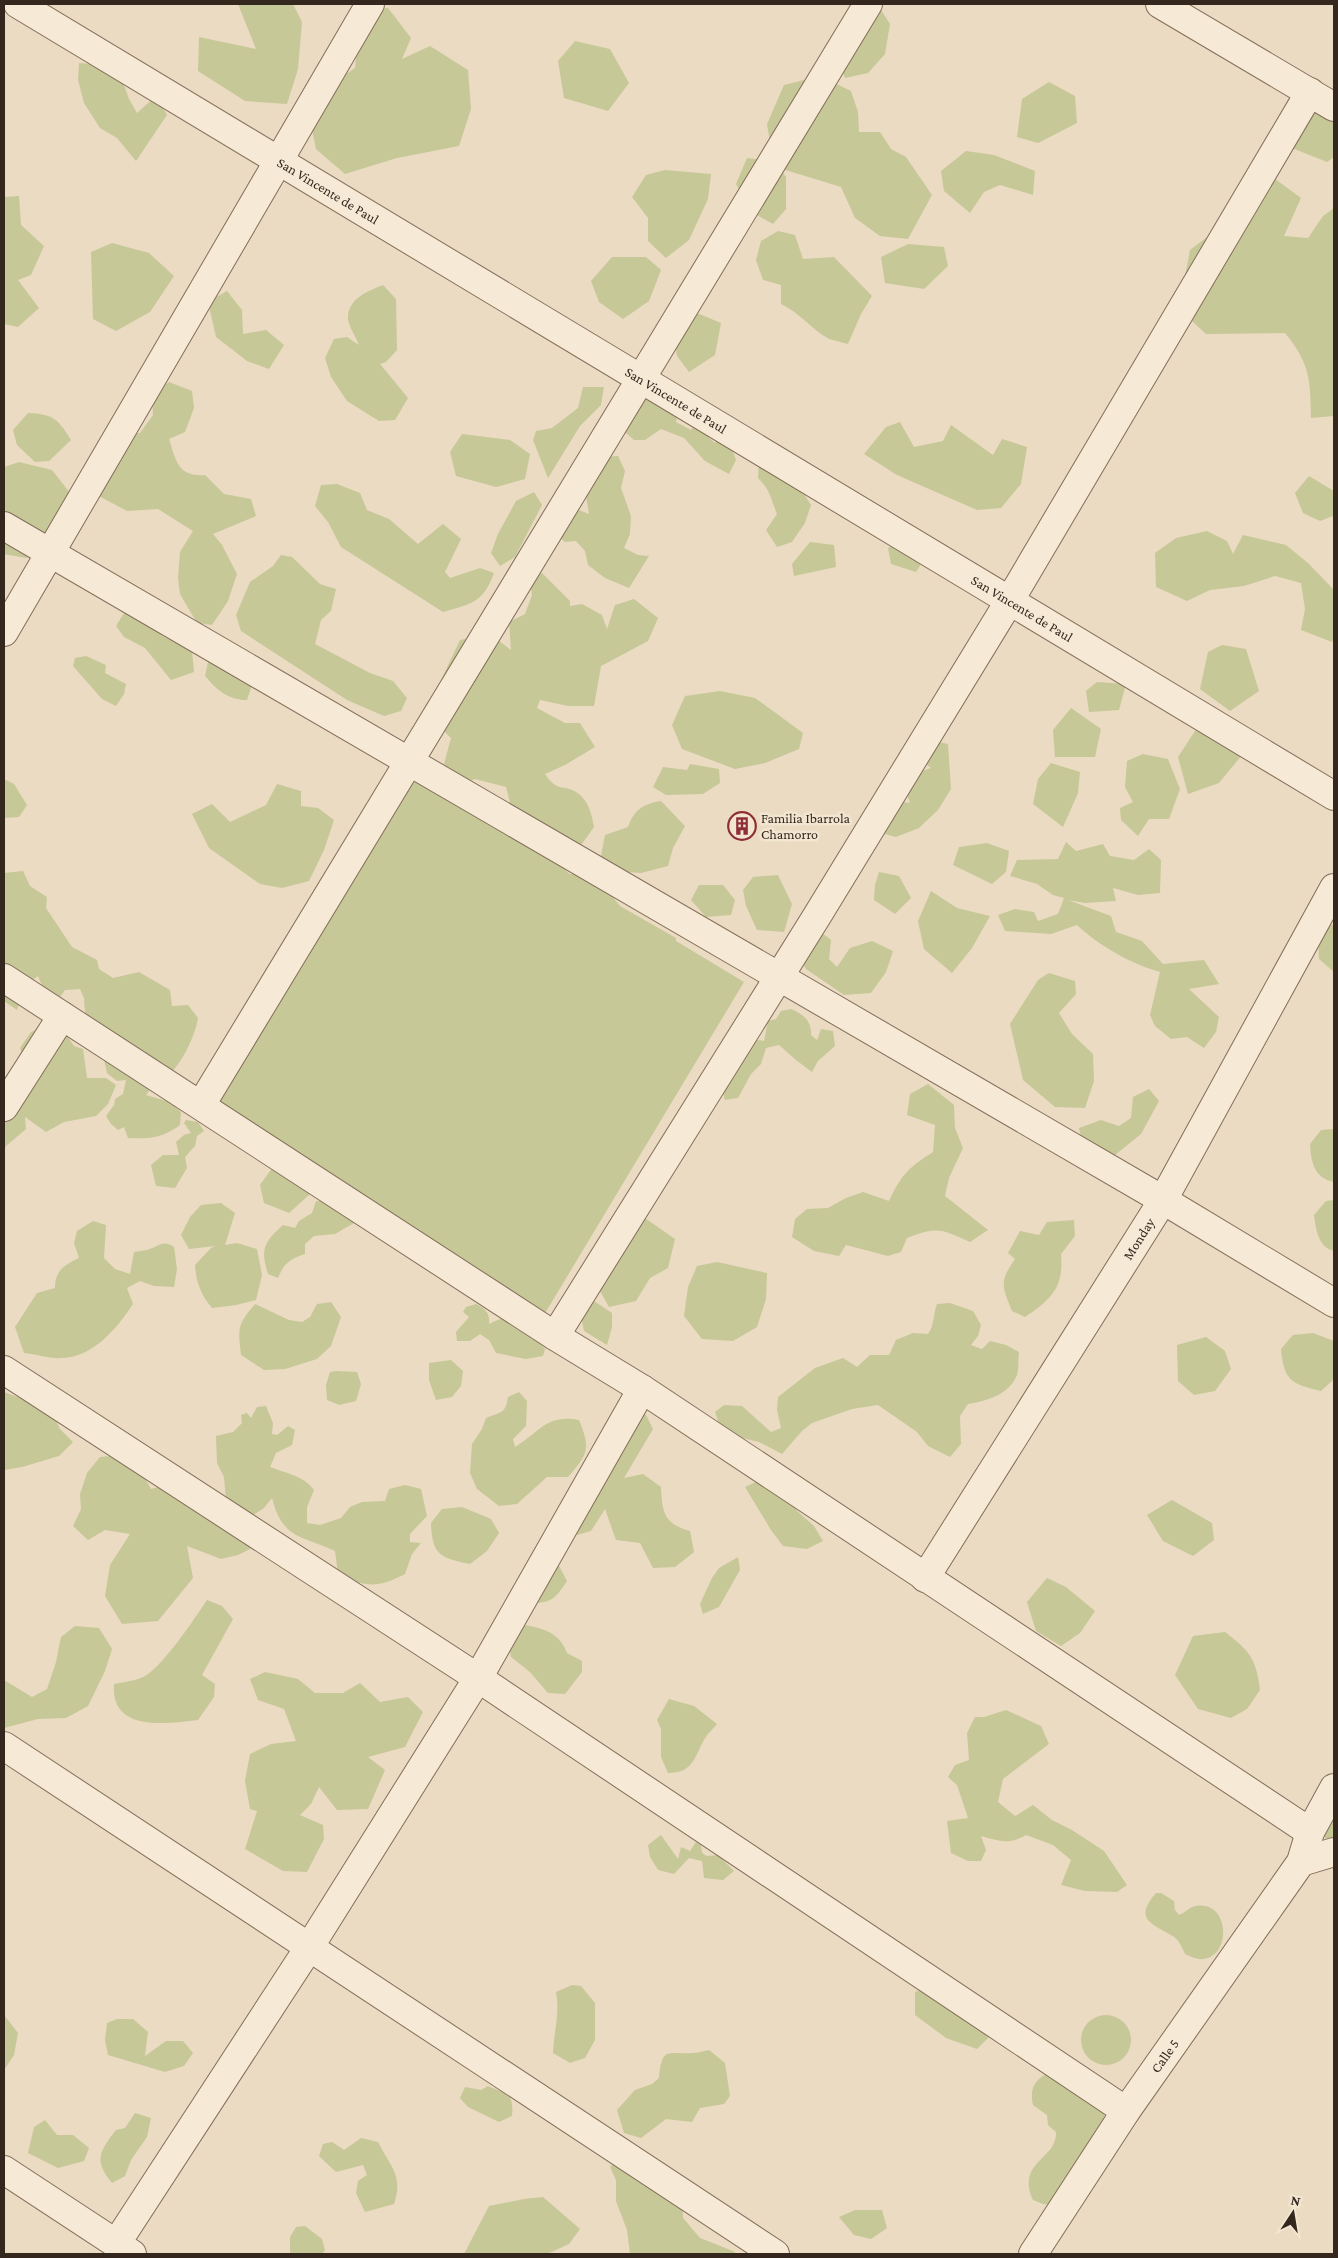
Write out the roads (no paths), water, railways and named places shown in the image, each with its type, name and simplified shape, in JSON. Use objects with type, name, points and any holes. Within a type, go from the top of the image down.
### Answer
[{"type":"street","name":"San Vincente de Paul","points":[[18,4],[1334,796]]},
{"type":"street","points":[[4,632],[370,4]]},
{"type":"street","points":[[201,1105],[868,4]]},
{"type":"street","points":[[1160,4],[1193,12],[1334,107]]},
{"type":"street","points":[[555,1336],[817,916],[1010,600],[1310,92]]},
{"type":"street","points":[[4,526],[1163,1200],[1334,1303]]},
{"type":"street","name":"Monday","points":[[925,1578],[1163,1200],[1334,888]]},
{"type":"street","points":[[4,978],[555,1336],[642,1389],[1310,1832]]},
{"type":"street","points":[[4,1107],[62,1016]]},
{"type":"street","points":[[4,1370],[478,1678],[1126,2111]]},
{"type":"street","points":[[4,2170],[124,2249],[310,1946],[478,1678],[642,1389]]},
{"type":"street","points":[[4,1746],[775,2254]]},
{"type":"street","name":"Calle 5","points":[[1033,2254],[1126,2111],[1301,1862],[1310,1832],[1334,1788]]},
{"type":"street","points":[[1301,1862],[1334,1852]]},
{"type":"place","name":"Familia Ibarrola Chamorro","points":[[742,826]]}]
